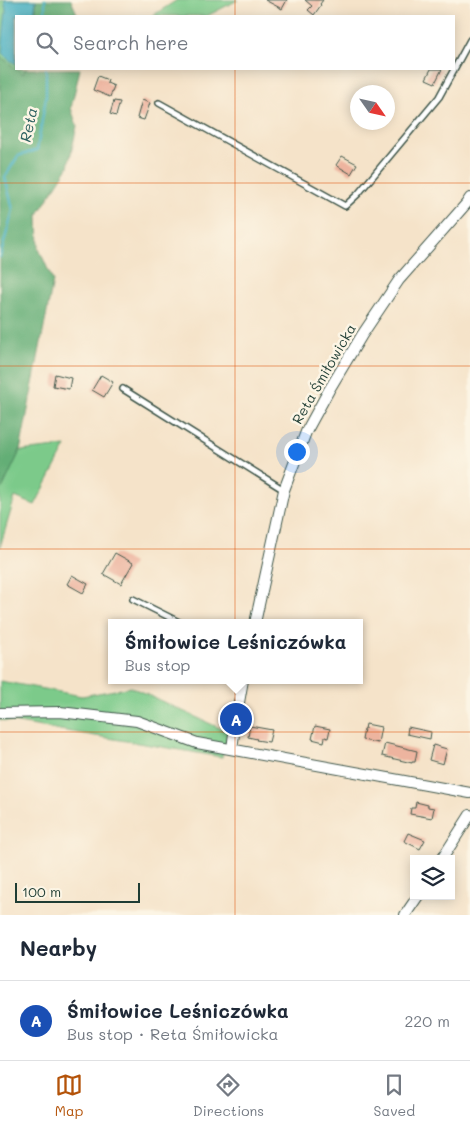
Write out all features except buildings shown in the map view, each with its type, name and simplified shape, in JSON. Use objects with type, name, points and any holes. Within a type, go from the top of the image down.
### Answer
[{"type":"street","name":"Reta Śmiłowicka","points":[[256,619],[284,490],[306,432],[362,335],[399,280],[469,203]]},
{"type":"street","points":[[232,749],[242,684]]},
{"type":"street","points":[[0,713],[60,712],[137,721],[197,743],[470,794]]},
{"type":"street","points":[[445,855],[470,815]]},
{"type":"street","points":[[406,915],[415,900]]},
{"type":"lane","points":[[455,68],[470,40]]},
{"type":"lane","points":[[159,103],[345,206],[358,194],[440,97],[454,70]]},
{"type":"lane","points":[[123,389],[284,490]]},
{"type":"lane","points":[[132,599],[173,619]]},
{"type":"green space","points":[[0,0],[36,0],[36,15],[15,15],[15,68],[0,56]]},
{"type":"green space","points":[[36,0],[71,0],[78,15],[36,15]]},
{"type":"green space","points":[[177,0],[238,0],[209,15],[154,15]]},
{"type":"green space","points":[[0,56],[15,68],[15,70],[23,74],[25,70],[80,70],[71,108],[77,126],[68,167],[38,214],[39,249],[53,281],[20,451],[0,490]]},
{"type":"green space","points":[[66,446],[35,505],[15,497],[0,547],[0,490],[20,451]]},
{"type":"green space","points":[[0,681],[82,696],[131,687],[228,732],[222,757],[0,720]]},
{"type":"water","points":[[4,0],[36,0],[34,15],[15,15],[15,63],[2,53],[6,11]]},
{"type":"waterway","name":"Reta","points":[[45,0],[45,15]]},
{"type":"waterway","name":"Reta","points":[[0,257],[13,210],[5,177],[18,156],[37,150],[46,97],[46,70]]},
{"type":"place","name":"Śmiłowice Leśniczówka","points":[[236,719]]}]
